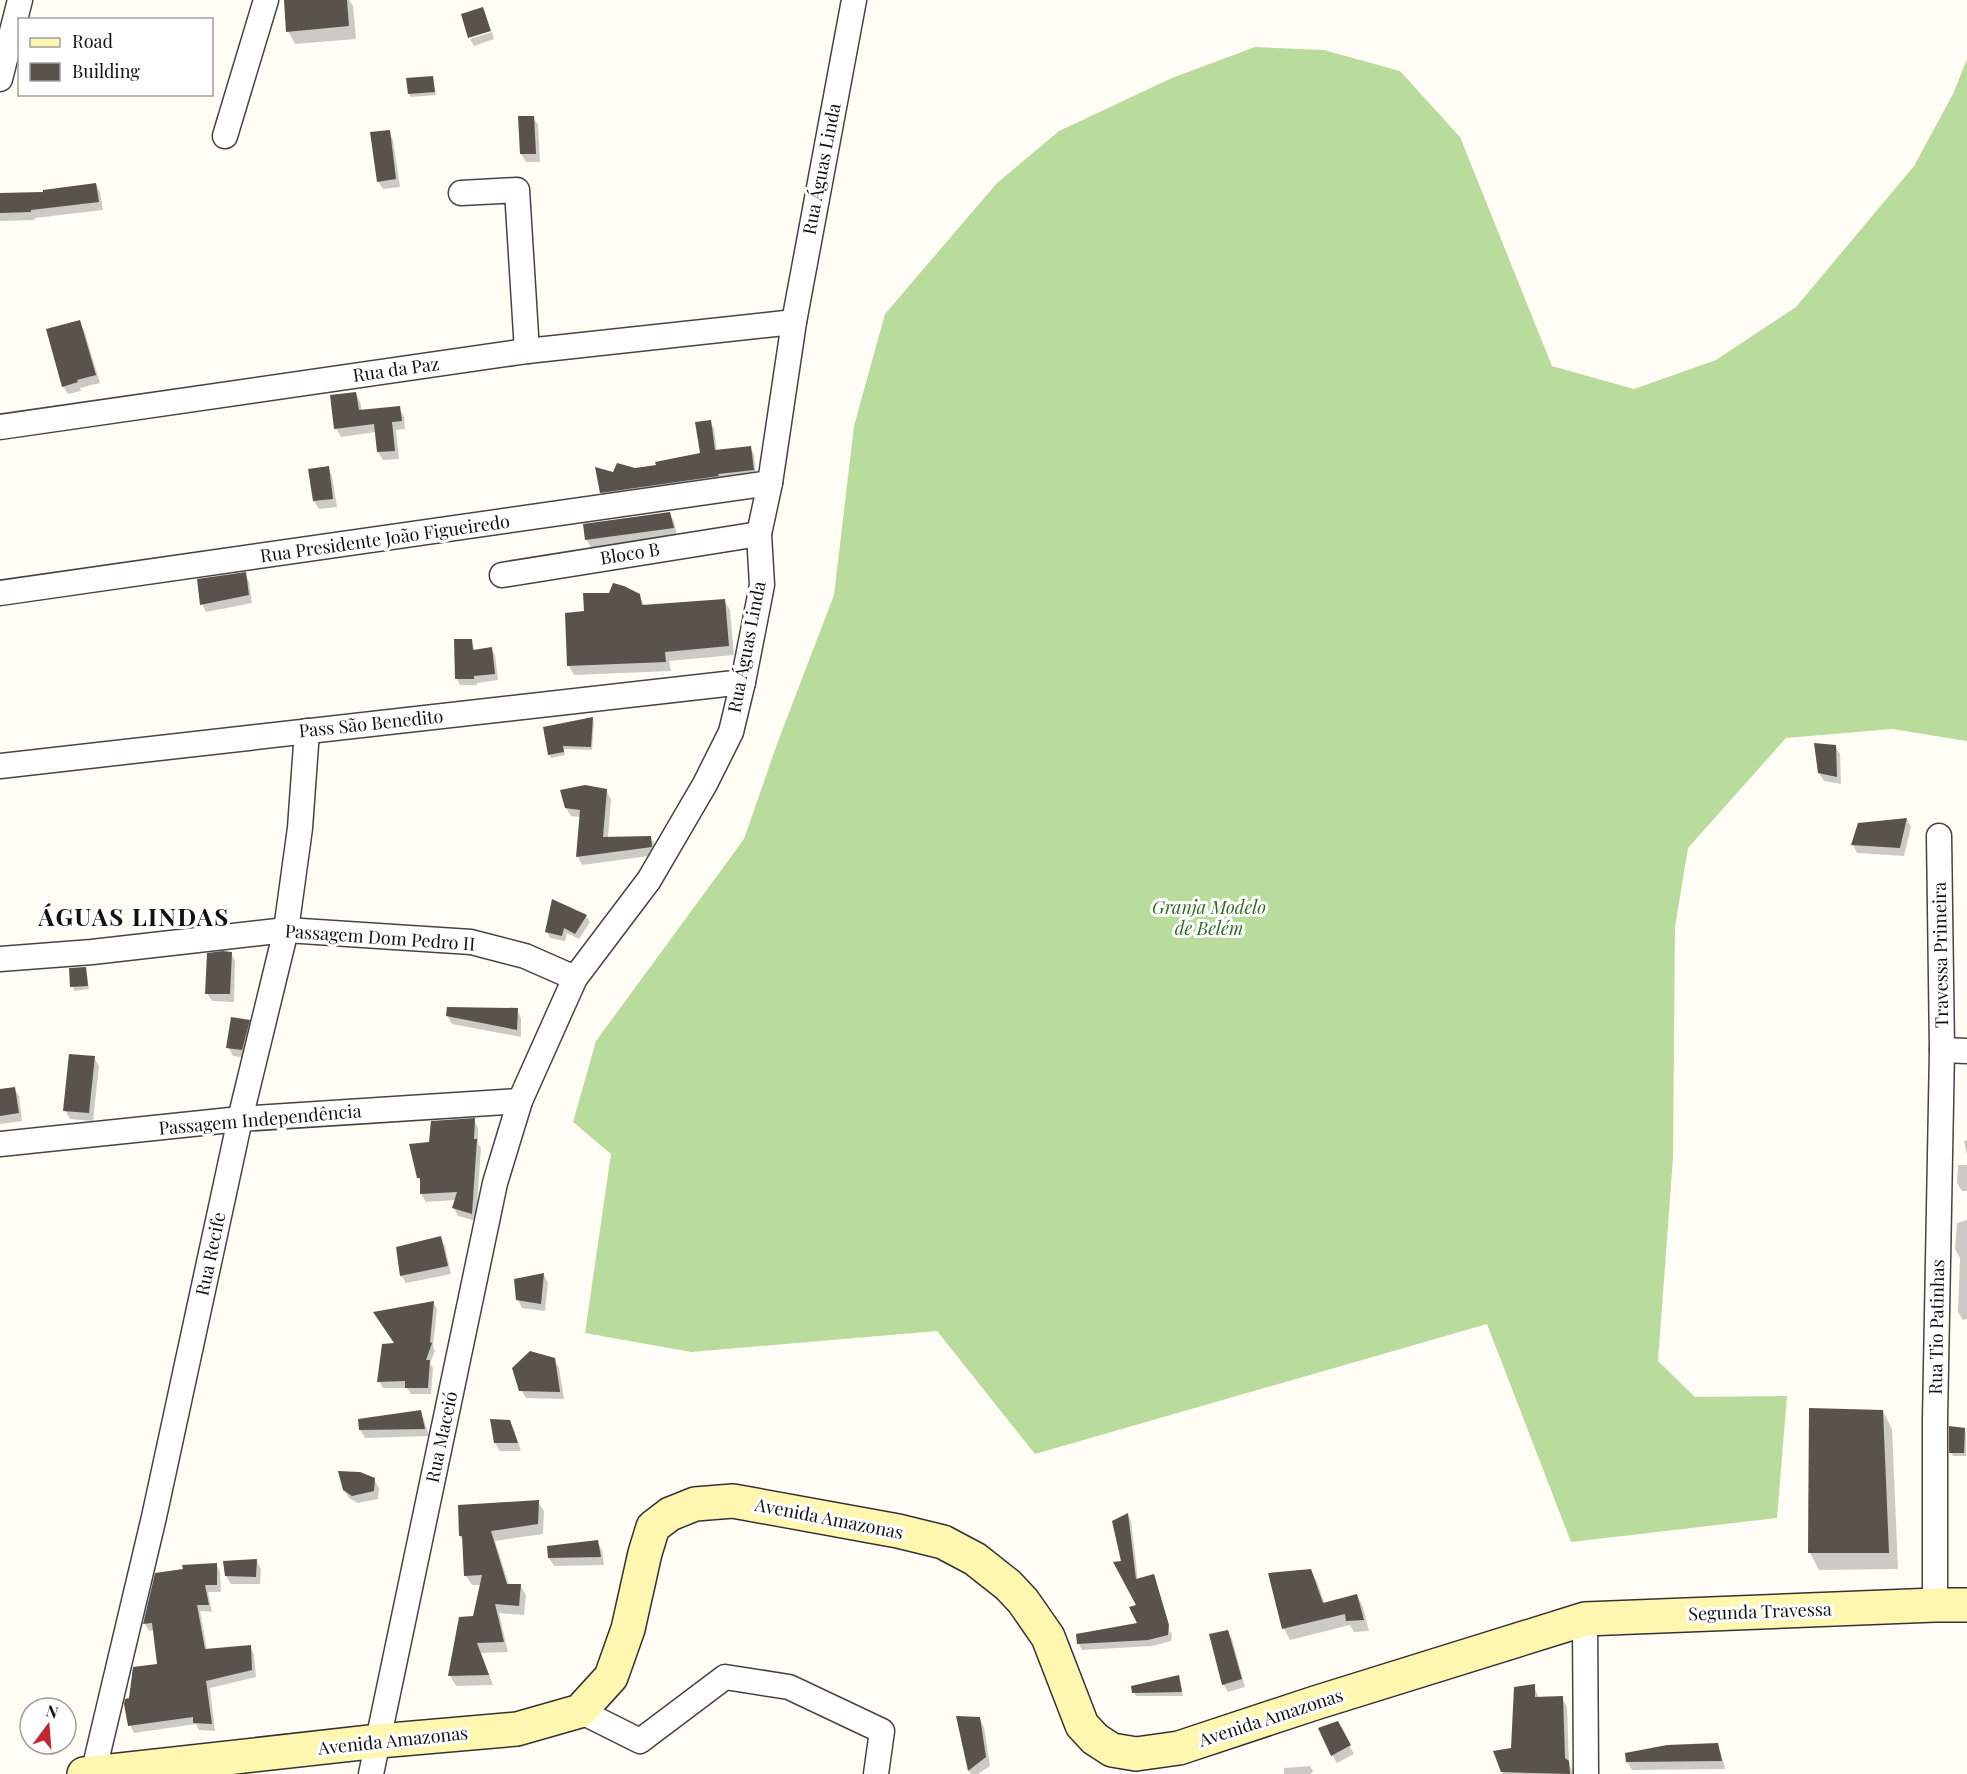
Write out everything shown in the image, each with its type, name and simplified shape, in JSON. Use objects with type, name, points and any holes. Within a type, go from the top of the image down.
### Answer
[{"type":"street","points":[[0,79],[20,0]]},
{"type":"street","points":[[225,136],[266,0]]},
{"type":"street","name":"Rua Águas Linda","points":[[520,1101],[575,978],[649,880],[705,784],[731,732],[762,585],[759,534],[771,483],[794,322],[854,0]]},
{"type":"street","points":[[461,193],[517,190],[527,351]]},
{"type":"street","name":"Rua da Paz","points":[[0,427],[527,351],[794,322]]},
{"type":"street","name":"Rua Presidente João Figueiredo","points":[[0,593],[771,483]]},
{"type":"street","name":"Bloco B","points":[[502,575],[759,534]]},
{"type":"street","name":"Pass São Benedito","points":[[0,765],[743,682]]},
{"type":"street","name":"Rua Recife","points":[[90,1774],[154,1517],[240,1119],[286,930],[300,828],[307,731]]},
{"type":"street","name":"Travessa Primeira","points":[[1939,836],[1942,1050],[1967,1051]]},
{"type":"street","name":"Passagem Dom Pedro II","points":[[0,958],[92,952],[286,930],[471,942],[525,956],[575,978]]},
{"type":"street","name":"Rua Tio Patinhas","points":[[1935,1605],[1935,1419],[1942,1050]]},
{"type":"street","name":"Passagem Independência","points":[[0,1144],[240,1119],[520,1101]]},
{"type":"street","name":"Rua Maceió","points":[[371,1774],[495,1183],[520,1101]]},
{"type":"street","name":"Avenida Amazonas","points":[[90,1774],[379,1741],[517,1729],[580,1711],[611,1677],[628,1629],[653,1527],[670,1514],[696,1504],[733,1501],[898,1531],[942,1542],[975,1559],[1008,1585],[1023,1601],[1048,1637],[1082,1725],[1095,1739],[1112,1750],[1136,1754],[1179,1748],[1585,1619]]},
{"type":"street","name":"Segunda Travessa","points":[[1585,1619],[1967,1605]]},
{"type":"street","points":[[1585,1619],[1586,1774]]},
{"type":"street","points":[[580,1711],[640,1741],[725,1677],[789,1687],[882,1731],[876,1774]]},
{"type":"green space","name":"Granja Modelo de Belém","points":[[1255,47],[1324,50],[1400,71],[1460,137],[1552,366],[1634,389],[1716,360],[1796,307],[1914,166],[1953,94],[1967,59],[1967,741],[1892,729],[1786,738],[1688,848],[1675,927],[1673,1158],[1658,1361],[1695,1397],[1787,1396],[1777,1518],[1571,1542],[1487,1324],[1035,1454],[937,1331],[691,1352],[585,1333],[611,1154],[573,1122],[596,1041],[744,839],[777,744],[834,595],[854,426],[885,314],[997,183],[1059,131],[1172,78]]},
{"type":"building","points":[[284,0],[347,0],[349,26],[286,32]]},
{"type":"building","points":[[483,7],[491,31],[468,38],[461,14]]},
{"type":"building","points":[[433,76],[435,92],[408,94],[406,78]]},
{"type":"building","points":[[518,116],[534,116],[536,154],[520,154]]},
{"type":"building","points":[[390,130],[396,179],[377,182],[370,132]]},
{"type":"building","points":[[96,183],[99,202],[31,210],[31,212],[0,213],[0,193],[43,192],[43,190]]},
{"type":"building","points":[[80,320],[96,375],[62,387],[46,329]]},
{"type":"building","points":[[356,392],[359,410],[400,406],[402,421],[392,422],[395,451],[377,452],[374,424],[334,429],[330,395]]},
{"type":"building","points":[[711,420],[715,450],[751,446],[754,470],[600,493],[595,467],[613,472],[617,463],[635,468],[700,453],[695,422]]},
{"type":"building","points":[[329,466],[333,499],[313,501],[308,469]]},
{"type":"building","points":[[670,512],[674,528],[585,540],[583,524]]},
{"type":"building","points":[[246,572],[249,595],[200,605],[197,579]]},
{"type":"building","points":[[613,583],[640,594],[642,605],[725,599],[729,646],[665,652],[666,662],[567,666],[565,613],[584,611],[583,593],[609,593]]},
{"type":"building","points":[[454,639],[472,639],[473,650],[492,647],[495,674],[474,676],[474,679],[455,679]]},
{"type":"building","points":[[593,717],[591,747],[563,746],[564,752],[548,755],[543,727]]},
{"type":"building","points":[[1814,743],[1836,745],[1837,777],[1818,773]]},
{"type":"building","points":[[585,785],[607,789],[603,837],[651,836],[652,847],[576,857],[580,810],[565,808],[560,790]]},
{"type":"building","points":[[1907,818],[1900,848],[1851,845],[1858,823]]},
{"type":"building","points":[[552,899],[587,915],[575,934],[564,928],[562,936],[545,932]]},
{"type":"building","points":[[232,952],[230,994],[205,994],[207,953]]},
{"type":"building","points":[[86,967],[88,986],[70,987],[69,968]]},
{"type":"building","points":[[447,1007],[518,1008],[517,1030],[446,1016]]},
{"type":"building","points":[[231,1017],[250,1020],[242,1050],[226,1048]]},
{"type":"building","points":[[69,1054],[95,1056],[89,1113],[63,1111]]},
{"type":"building","points":[[15,1087],[19,1113],[0,1116],[0,1089]]},
{"type":"building","points":[[475,1118],[474,1139],[477,1139],[472,1214],[452,1208],[457,1192],[420,1194],[420,1178],[417,1178],[409,1144],[429,1142],[431,1121]]},
{"type":"building","points":[[441,1236],[448,1266],[400,1276],[396,1247]]},
{"type":"building","points":[[544,1273],[541,1304],[516,1300],[514,1279]]},
{"type":"building","points":[[434,1301],[430,1342],[432,1343],[426,1360],[430,1360],[428,1388],[405,1388],[405,1381],[377,1382],[382,1344],[394,1343],[373,1312]]},
{"type":"building","points":[[530,1351],[555,1358],[560,1392],[519,1391],[512,1368]]},
{"type":"building","points":[[1809,1408],[1883,1410],[1889,1553],[1808,1553]]},
{"type":"building","points":[[421,1410],[425,1429],[359,1430],[358,1419]]},
{"type":"building","points":[[490,1419],[510,1420],[518,1443],[494,1443]]},
{"type":"building","points":[[1949,1426],[1965,1428],[1964,1453],[1949,1453]]},
{"type":"building","points":[[338,1471],[360,1472],[375,1478],[374,1491],[352,1496],[343,1490]]},
{"type":"building","points":[[539,1500],[538,1524],[491,1531],[507,1584],[521,1584],[519,1606],[495,1604],[504,1642],[477,1643],[489,1675],[448,1676],[459,1617],[473,1616],[482,1575],[464,1576],[458,1505]]},
{"type":"building","points":[[1128,1513],[1136,1579],[1154,1574],[1169,1625],[1168,1635],[1148,1640],[1077,1644],[1076,1634],[1137,1623],[1129,1607],[1136,1605],[1113,1562],[1121,1561],[1112,1521]]},
{"type":"building","points":[[598,1540],[601,1557],[548,1558],[547,1546]]},
{"type":"building","points":[[257,1559],[256,1577],[225,1576],[223,1561]]},
{"type":"building","points":[[217,1563],[217,1585],[205,1585],[209,1605],[197,1605],[205,1649],[251,1645],[252,1670],[206,1681],[212,1724],[193,1723],[193,1717],[128,1726],[124,1704],[125,1699],[129,1698],[133,1667],[157,1664],[152,1623],[143,1624],[155,1573],[183,1569],[182,1565]]},
{"type":"building","points":[[1311,1569],[1323,1603],[1357,1594],[1364,1620],[1346,1621],[1345,1614],[1282,1629],[1268,1573]]},
{"type":"building","points":[[1228,1630],[1242,1679],[1222,1685],[1209,1634]]},
{"type":"building","points":[[1179,1675],[1182,1692],[1132,1693],[1131,1686]]},
{"type":"building","points":[[1535,1684],[1535,1697],[1563,1696],[1565,1758],[1569,1761],[1570,1774],[1501,1772],[1493,1751],[1511,1748],[1514,1687]]},
{"type":"building","points":[[956,1716],[980,1717],[986,1757],[968,1771]]},
{"type":"building","points":[[1338,1721],[1351,1745],[1331,1756],[1318,1728]]},
{"type":"building","points":[[1718,1743],[1722,1761],[1626,1762],[1625,1753],[1667,1745]]},
{"type":"district","name":"ÁGUAS LINDAS","points":[[134,918]]}]
